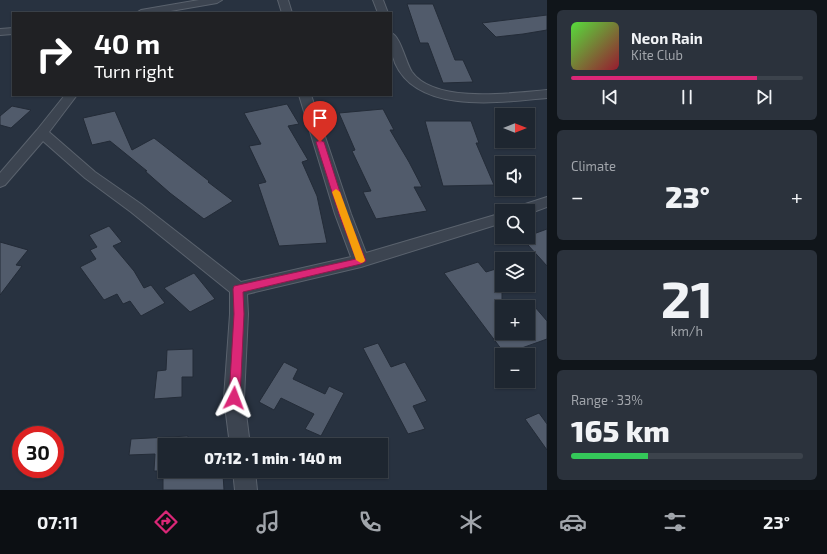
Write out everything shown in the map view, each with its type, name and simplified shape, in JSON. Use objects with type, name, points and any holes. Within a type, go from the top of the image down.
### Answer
[{"type":"street","points":[[148,12],[217,0]]},
{"type":"street","points":[[283,0],[287,12]]},
{"type":"street","points":[[378,0],[382,12]]},
{"type":"street","points":[[0,32],[12,31]]},
{"type":"street","points":[[392,42],[395,61],[412,80],[436,92],[461,97],[482,98],[547,94]]},
{"type":"street","points":[[0,182],[42,133],[70,96]]},
{"type":"street","points":[[305,96],[343,214],[361,261]]},
{"type":"street","points":[[42,133],[90,174],[238,289],[239,314],[234,398],[239,438]]},
{"type":"street","points":[[535,206],[547,202]]},
{"type":"street","points":[[238,289],[361,261],[495,220]]},
{"type":"street","points":[[245,478],[246,490]]},
{"type":"building","points":[[407,4],[433,4],[455,60],[463,60],[473,82],[443,83],[428,43],[420,43]]},
{"type":"building","points":[[547,15],[547,30],[523,34],[496,37],[482,23]]},
{"type":"building","points":[[287,104],[299,124],[288,126],[308,160],[302,162],[317,196],[327,243],[279,246],[258,184],[266,182],[249,146],[261,144],[244,113]]},
{"type":"building","points":[[12,106],[31,110],[11,128],[0,125],[0,116]]},
{"type":"building","points":[[383,109],[394,130],[390,130],[422,187],[414,187],[427,211],[376,219],[363,192],[371,191],[352,151],[355,150],[339,113]]},
{"type":"building","points":[[115,111],[132,150],[154,138],[233,201],[204,219],[170,193],[145,171],[147,171],[110,141],[92,145],[83,118]]},
{"type":"building","points":[[425,121],[471,121],[479,143],[476,143],[494,185],[443,186]]},
{"type":"building","points":[[109,226],[122,242],[113,246],[134,271],[144,288],[151,285],[165,303],[141,316],[130,301],[123,304],[117,294],[104,300],[80,267],[96,259],[90,250],[97,247],[89,235]]},
{"type":"building","points":[[547,229],[547,266],[528,245],[535,244],[535,233]]},
{"type":"building","points":[[0,242],[28,250],[16,265],[22,266],[0,295]]},
{"type":"building","points":[[478,262],[486,272],[495,269],[495,292],[502,292],[502,300],[495,300],[495,340],[535,340],[535,307],[547,321],[547,339],[522,348],[500,348],[444,273]]},
{"type":"building","points":[[194,273],[215,299],[190,312],[164,288]]},
{"type":"building","points":[[378,343],[391,367],[405,362],[427,401],[413,406],[425,429],[408,434],[363,348]]},
{"type":"building","points":[[193,349],[193,377],[182,377],[182,397],[154,399],[157,371],[166,370],[167,350]]},
{"type":"building","points":[[284,362],[298,369],[293,379],[325,394],[329,386],[344,393],[321,436],[305,429],[314,414],[281,398],[274,410],[259,402]]},
{"type":"building","points":[[539,413],[547,424],[547,450],[525,419]]},
{"type":"building","points":[[188,436],[188,438],[158,438],[158,471],[154,471],[155,454],[129,455],[131,439]]},
{"type":"building","points":[[163,478],[223,478],[224,490],[163,490]]},
{"type":"slow traffic","points":[[336,192],[361,260]]},
{"type":"route","points":[[234,398],[239,314],[238,289],[361,261],[343,214],[320,142]]}]
